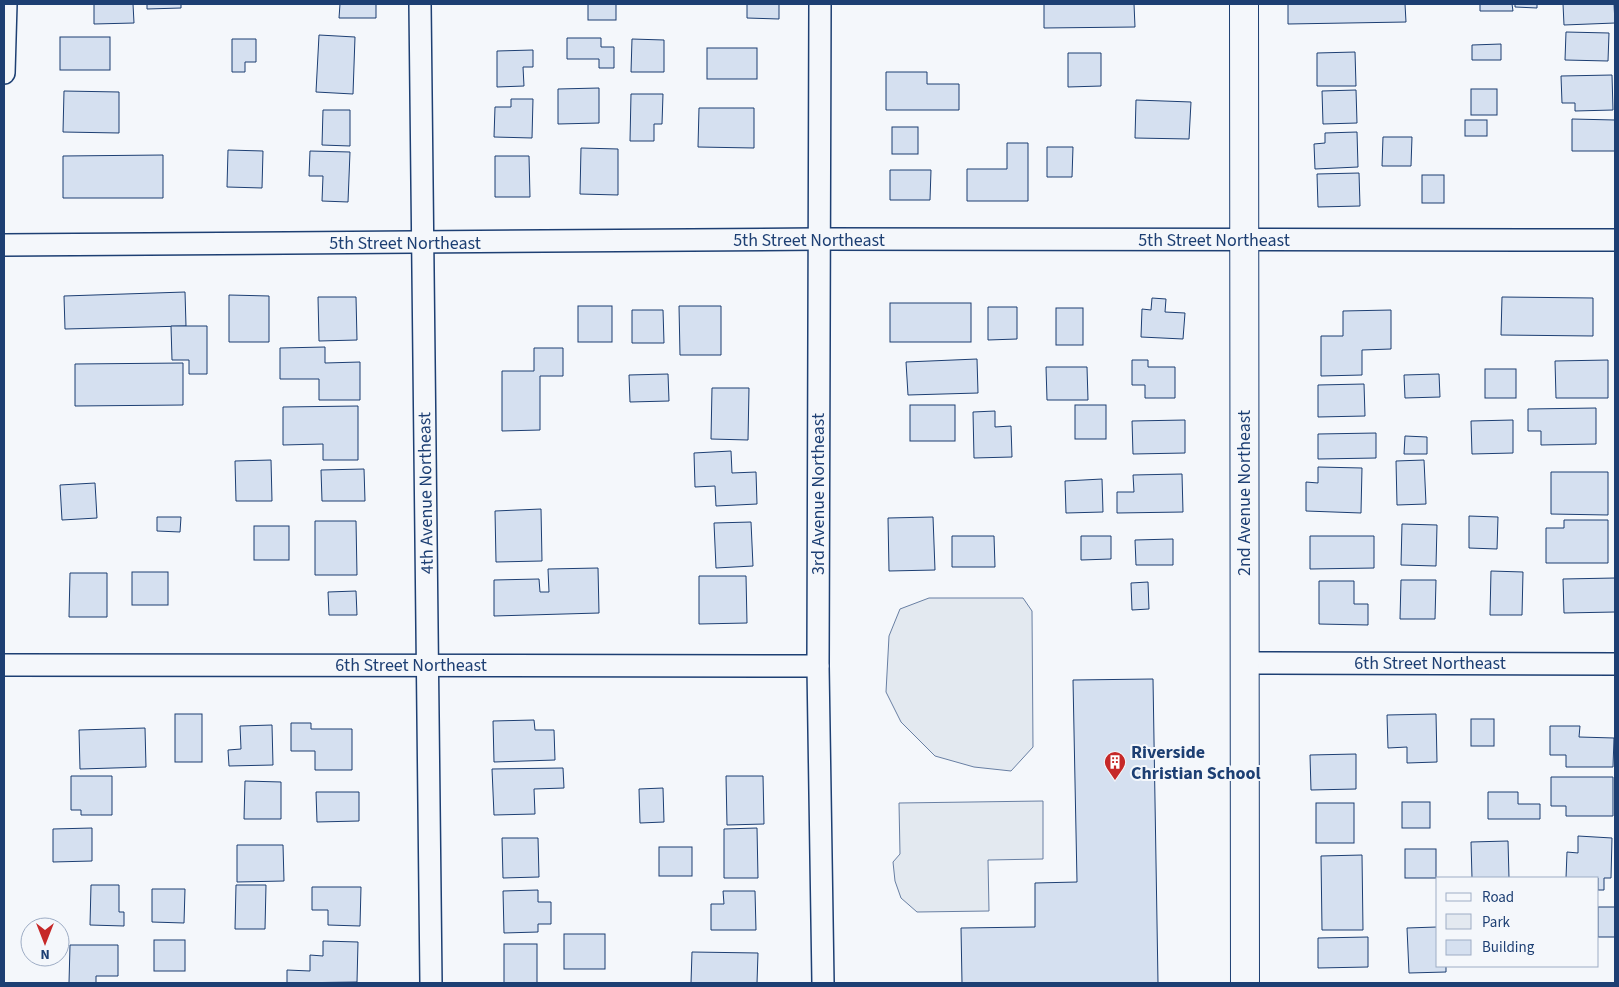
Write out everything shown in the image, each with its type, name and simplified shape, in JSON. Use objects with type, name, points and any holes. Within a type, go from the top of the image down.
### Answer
[{"type":"street","points":[[4,73],[6,4]]},
{"type":"street","name":"4th Avenue Northeast","points":[[420,4],[431,983]]},
{"type":"street","name":"3rd Avenue Northeast","points":[[820,4],[818,666],[823,983]]},
{"type":"street","name":"2nd Avenue Northeast","points":[[1244,4],[1242,241],[1246,663],[1245,983]]},
{"type":"street","name":"5th Street Northeast","points":[[4,245],[818,239],[1615,240]]},
{"type":"street","name":"6th Street Northeast","points":[[1246,663],[1615,664]]},
{"type":"street","name":"6th Street Northeast","points":[[4,665],[818,666]]},
{"type":"green space","points":[[929,598],[1023,598],[1032,611],[1033,747],[1011,771],[974,767],[935,756],[901,722],[886,692],[889,636],[900,609]]},
{"type":"green space","points":[[1043,801],[1043,859],[988,860],[989,911],[917,912],[901,898],[895,881],[893,862],[900,854],[899,803]]},
{"type":"building","points":[[94,4],[133,4],[134,23],[94,24]]},
{"type":"building","points":[[147,4],[181,4],[181,8],[147,9]]},
{"type":"building","points":[[340,4],[376,4],[376,18],[339,18]]},
{"type":"building","points":[[588,4],[616,4],[616,20],[588,20]]},
{"type":"building","points":[[747,4],[779,4],[779,19],[747,18]]},
{"type":"building","points":[[1044,4],[1134,4],[1135,27],[1044,28]]},
{"type":"building","points":[[1288,4],[1405,4],[1406,22],[1288,24]]},
{"type":"building","points":[[1480,4],[1512,4],[1513,11],[1480,11]]},
{"type":"building","points":[[1515,4],[1537,4],[1537,8],[1515,7]]},
{"type":"building","points":[[1563,4],[1614,4],[1615,23],[1564,25]]},
{"type":"building","points":[[1566,32],[1609,33],[1608,61],[1565,60]]},
{"type":"building","points":[[319,35],[355,37],[353,94],[316,92]]},
{"type":"building","points":[[60,37],[110,37],[110,70],[60,70]]},
{"type":"building","points":[[567,38],[601,38],[601,47],[614,47],[614,68],[599,68],[599,59],[567,59]]},
{"type":"building","points":[[232,39],[256,39],[256,62],[245,62],[245,72],[232,72]]},
{"type":"building","points":[[632,39],[664,40],[664,72],[631,72]]},
{"type":"building","points":[[1501,44],[1501,60],[1472,60],[1472,45]]},
{"type":"building","points":[[707,48],[757,48],[757,79],[707,79]]},
{"type":"building","points":[[533,50],[533,67],[523,67],[524,86],[497,87],[497,51]]},
{"type":"building","points":[[1355,52],[1356,86],[1317,86],[1317,53]]},
{"type":"building","points":[[1068,53],[1101,53],[1101,86],[1068,87]]},
{"type":"building","points":[[886,72],[927,72],[927,84],[959,84],[959,110],[886,110]]},
{"type":"building","points":[[1612,75],[1613,110],[1575,111],[1575,103],[1562,103],[1561,76]]},
{"type":"building","points":[[599,88],[599,123],[558,124],[558,89]]},
{"type":"building","points":[[1471,89],[1497,89],[1497,115],[1471,115]]},
{"type":"building","points":[[1356,90],[1357,123],[1323,124],[1322,91]]},
{"type":"building","points":[[64,91],[119,92],[119,133],[63,132]]},
{"type":"building","points":[[631,94],[663,94],[662,124],[654,124],[654,141],[630,141]]},
{"type":"building","points":[[511,99],[533,99],[532,138],[494,137],[495,107],[511,107]]},
{"type":"building","points":[[1136,100],[1191,102],[1189,139],[1135,138]]},
{"type":"building","points":[[699,108],[754,108],[754,148],[698,147]]},
{"type":"building","points":[[323,110],[350,110],[350,146],[322,145]]},
{"type":"building","points":[[1572,119],[1615,120],[1615,151],[1572,151]]},
{"type":"building","points":[[1465,120],[1487,120],[1487,136],[1465,136]]},
{"type":"building","points":[[892,127],[918,127],[918,154],[892,154]]},
{"type":"building","points":[[1357,132],[1358,167],[1315,169],[1314,144],[1325,143],[1325,133]]},
{"type":"building","points":[[1383,137],[1412,137],[1411,166],[1382,166]]},
{"type":"building","points":[[1007,143],[1028,143],[1028,201],[967,201],[967,169],[1007,169]]},
{"type":"building","points":[[1047,147],[1073,147],[1072,177],[1047,177]]},
{"type":"building","points":[[581,148],[618,149],[618,195],[580,194]]},
{"type":"building","points":[[228,150],[263,151],[262,188],[227,187]]},
{"type":"building","points":[[310,151],[350,152],[348,202],[322,201],[323,176],[309,176]]},
{"type":"building","points":[[163,155],[163,198],[63,198],[63,156]]},
{"type":"building","points":[[495,156],[529,156],[530,197],[495,197]]},
{"type":"building","points":[[890,170],[931,170],[930,200],[890,200]]},
{"type":"building","points":[[1359,173],[1360,206],[1318,207],[1317,174]]},
{"type":"building","points":[[1422,175],[1444,175],[1444,203],[1422,203]]},
{"type":"building","points":[[185,292],[186,326],[65,329],[64,296]]},
{"type":"building","points":[[229,295],[269,296],[269,342],[229,342]]},
{"type":"building","points":[[318,297],[356,297],[357,340],[319,341]]},
{"type":"building","points":[[1502,297],[1593,298],[1593,336],[1501,335]]},
{"type":"building","points":[[1152,298],[1166,299],[1165,312],[1185,313],[1183,339],[1141,337],[1142,309],[1151,310]]},
{"type":"building","points":[[890,303],[971,303],[971,342],[890,342]]},
{"type":"building","points":[[578,306],[612,306],[612,342],[578,342]]},
{"type":"building","points":[[679,306],[721,306],[721,355],[680,355]]},
{"type":"building","points":[[988,307],[1017,307],[1017,339],[988,340]]},
{"type":"building","points":[[1056,308],[1083,308],[1083,345],[1056,345]]},
{"type":"building","points":[[632,310],[663,310],[664,343],[632,343]]},
{"type":"building","points":[[1391,310],[1391,349],[1362,350],[1362,375],[1321,376],[1321,336],[1343,336],[1343,311]]},
{"type":"building","points":[[171,326],[207,326],[207,374],[189,374],[189,360],[172,360]]},
{"type":"building","points":[[325,347],[325,363],[360,362],[360,400],[319,400],[319,379],[280,379],[280,348]]},
{"type":"building","points":[[534,348],[563,348],[563,376],[540,376],[540,430],[502,431],[502,371],[534,371]]},
{"type":"building","points":[[977,359],[978,393],[908,395],[906,362]]},
{"type":"building","points":[[1132,360],[1148,360],[1148,367],[1175,367],[1175,398],[1145,398],[1145,385],[1132,385]]},
{"type":"building","points":[[1608,360],[1608,398],[1556,398],[1555,361]]},
{"type":"building","points":[[183,363],[183,405],[75,406],[75,364]]},
{"type":"building","points":[[1046,367],[1087,367],[1088,400],[1047,400]]},
{"type":"building","points":[[1485,369],[1516,369],[1516,398],[1485,398]]},
{"type":"building","points":[[668,374],[669,401],[630,402],[629,375]]},
{"type":"building","points":[[1439,374],[1440,397],[1405,398],[1404,375]]},
{"type":"building","points":[[1364,384],[1365,416],[1318,417],[1318,385]]},
{"type":"building","points":[[712,388],[749,388],[748,440],[711,439]]},
{"type":"building","points":[[910,405],[955,405],[955,441],[910,441]]},
{"type":"building","points":[[1075,405],[1106,405],[1106,439],[1075,439]]},
{"type":"building","points":[[358,406],[358,460],[323,460],[323,444],[283,445],[283,407]]},
{"type":"building","points":[[1596,408],[1596,444],[1541,445],[1541,431],[1528,431],[1528,409]]},
{"type":"building","points":[[995,411],[995,427],[1011,426],[1012,457],[974,458],[973,412]]},
{"type":"building","points":[[1185,420],[1185,453],[1133,454],[1132,421]]},
{"type":"building","points":[[1513,420],[1513,453],[1472,454],[1471,421]]},
{"type":"building","points":[[1376,433],[1376,458],[1318,459],[1318,434]]},
{"type":"building","points":[[1405,436],[1427,437],[1427,454],[1404,454]]},
{"type":"building","points":[[731,451],[732,473],[756,472],[757,504],[716,506],[715,486],[695,487],[694,453]]},
{"type":"building","points":[[271,460],[272,501],[236,501],[235,461]]},
{"type":"building","points":[[1424,460],[1426,504],[1397,505],[1396,461]]},
{"type":"building","points":[[1318,467],[1362,468],[1361,513],[1306,511],[1306,482],[1318,483]]},
{"type":"building","points":[[364,469],[365,501],[322,501],[321,470]]},
{"type":"building","points":[[1551,472],[1608,472],[1608,515],[1551,514]]},
{"type":"building","points":[[1182,474],[1183,512],[1117,513],[1117,492],[1134,492],[1133,475]]},
{"type":"building","points":[[1102,479],[1103,512],[1066,513],[1065,481]]},
{"type":"building","points":[[95,483],[97,518],[62,520],[60,485]]},
{"type":"building","points":[[541,509],[542,561],[496,562],[495,511]]},
{"type":"building","points":[[1469,516],[1498,517],[1497,549],[1469,548]]},
{"type":"building","points":[[157,517],[181,517],[180,532],[157,531]]},
{"type":"building","points":[[933,517],[935,570],[889,571],[888,518]]},
{"type":"building","points":[[1564,520],[1608,520],[1608,563],[1546,563],[1546,528],[1564,528]]},
{"type":"building","points":[[315,521],[356,521],[357,575],[315,575]]},
{"type":"building","points":[[751,522],[753,566],[716,568],[714,523]]},
{"type":"building","points":[[1402,524],[1437,525],[1436,566],[1401,565]]},
{"type":"building","points":[[254,526],[289,526],[289,560],[254,560]]},
{"type":"building","points":[[952,536],[994,536],[995,567],[952,567]]},
{"type":"building","points":[[1081,536],[1111,536],[1111,559],[1081,560]]},
{"type":"building","points":[[1310,536],[1374,536],[1374,568],[1310,569]]},
{"type":"building","points":[[1173,539],[1173,565],[1136,565],[1135,540]]},
{"type":"building","points":[[598,568],[599,613],[494,616],[494,580],[539,579],[540,592],[549,592],[548,569]]},
{"type":"building","points":[[1491,571],[1523,572],[1522,615],[1490,615]]},
{"type":"building","points":[[132,572],[168,572],[168,605],[132,605]]},
{"type":"building","points":[[70,573],[107,573],[107,617],[69,617]]},
{"type":"building","points":[[699,576],[746,576],[747,623],[699,624]]},
{"type":"building","points":[[1615,578],[1615,612],[1564,613],[1563,579]]},
{"type":"building","points":[[1401,580],[1436,580],[1435,619],[1400,619]]},
{"type":"building","points":[[1319,581],[1354,581],[1354,604],[1368,604],[1368,625],[1319,624]]},
{"type":"building","points":[[1148,582],[1149,609],[1132,610],[1131,583]]},
{"type":"building","points":[[356,591],[357,615],[329,615],[328,592]]},
{"type":"building","name":"Riverside Christian School","points":[[1153,679],[1158,983],[962,983],[961,928],[1035,927],[1035,883],[1077,882],[1073,680]]},
{"type":"building","points":[[175,714],[202,714],[202,762],[175,762]]},
{"type":"building","points":[[1436,714],[1437,762],[1407,763],[1407,747],[1388,748],[1387,715]]},
{"type":"building","points":[[1471,719],[1494,719],[1494,746],[1471,746]]},
{"type":"building","points":[[534,720],[535,730],[554,730],[555,760],[494,762],[493,721]]},
{"type":"building","points":[[291,723],[311,723],[311,729],[352,729],[352,770],[315,770],[315,751],[291,751]]},
{"type":"building","points":[[272,725],[273,765],[229,766],[228,750],[241,749],[240,726]]},
{"type":"building","points":[[1550,726],[1580,726],[1579,737],[1614,738],[1613,767],[1566,767],[1566,755],[1550,755]]},
{"type":"building","points":[[145,728],[146,767],[80,769],[79,730]]},
{"type":"building","points":[[1356,754],[1356,789],[1311,790],[1310,755]]},
{"type":"building","points":[[563,768],[564,788],[534,789],[535,814],[494,815],[492,769]]},
{"type":"building","points":[[71,776],[112,776],[112,815],[81,815],[81,810],[71,810]]},
{"type":"building","points":[[726,776],[763,776],[764,824],[727,825]]},
{"type":"building","points":[[1551,777],[1613,777],[1613,816],[1566,816],[1566,806],[1551,806]]},
{"type":"building","points":[[245,781],[281,782],[281,819],[244,819]]},
{"type":"building","points":[[663,788],[664,822],[640,823],[639,789]]},
{"type":"building","points":[[316,792],[359,792],[359,821],[317,822]]},
{"type":"building","points":[[1488,792],[1518,792],[1518,804],[1540,804],[1540,819],[1488,819]]},
{"type":"building","points":[[1402,802],[1430,802],[1430,828],[1402,828]]},
{"type":"building","points":[[1316,803],[1354,803],[1354,843],[1316,843]]},
{"type":"building","points":[[92,828],[92,861],[53,862],[53,829]]},
{"type":"building","points":[[757,828],[758,878],[724,878],[724,829]]},
{"type":"building","points":[[1578,836],[1612,838],[1611,878],[1604,878],[1604,890],[1599,890],[1599,877],[1566,877],[1567,852],[1578,853]]},
{"type":"building","points":[[502,838],[538,838],[539,877],[503,878]]},
{"type":"building","points":[[1508,841],[1509,877],[1472,877],[1471,842]]},
{"type":"building","points":[[237,845],[283,845],[284,881],[237,882]]},
{"type":"building","points":[[659,847],[692,847],[692,876],[659,876]]},
{"type":"building","points":[[1405,849],[1436,849],[1436,878],[1405,878]]},
{"type":"building","points":[[1362,855],[1363,930],[1322,930],[1321,856]]},
{"type":"building","points":[[91,885],[119,885],[119,912],[124,912],[124,926],[90,925]]},
{"type":"building","points":[[236,885],[266,885],[265,929],[235,929]]},
{"type":"building","points":[[312,887],[361,887],[360,926],[328,925],[328,910],[312,910]]},
{"type":"building","points":[[152,889],[185,889],[184,923],[152,922]]},
{"type":"building","points":[[538,890],[538,902],[551,902],[551,924],[538,924],[538,932],[504,933],[503,891]]},
{"type":"building","points":[[723,891],[755,891],[756,930],[711,930],[711,904],[724,904]]},
{"type":"building","points":[[1599,907],[1615,907],[1615,937],[1599,937]]},
{"type":"building","points":[[1436,927],[1436,967],[1446,967],[1446,972],[1409,973],[1407,928]]},
{"type":"building","points":[[564,934],[605,934],[605,969],[564,969]]},
{"type":"building","points":[[1368,937],[1368,967],[1318,968],[1318,938]]},
{"type":"building","points":[[154,940],[185,940],[185,971],[154,971]]},
{"type":"building","points":[[323,941],[358,942],[357,982],[287,983],[287,970],[310,971],[310,955],[323,956]]},
{"type":"building","points":[[504,944],[537,944],[537,983],[504,983]]},
{"type":"building","points":[[70,945],[118,945],[118,976],[96,976],[96,983],[69,983]]},
{"type":"building","points":[[692,952],[758,953],[757,983],[691,983]]},
{"type":"place","name":"Riverside Christian School","points":[[1115,781]]}]
